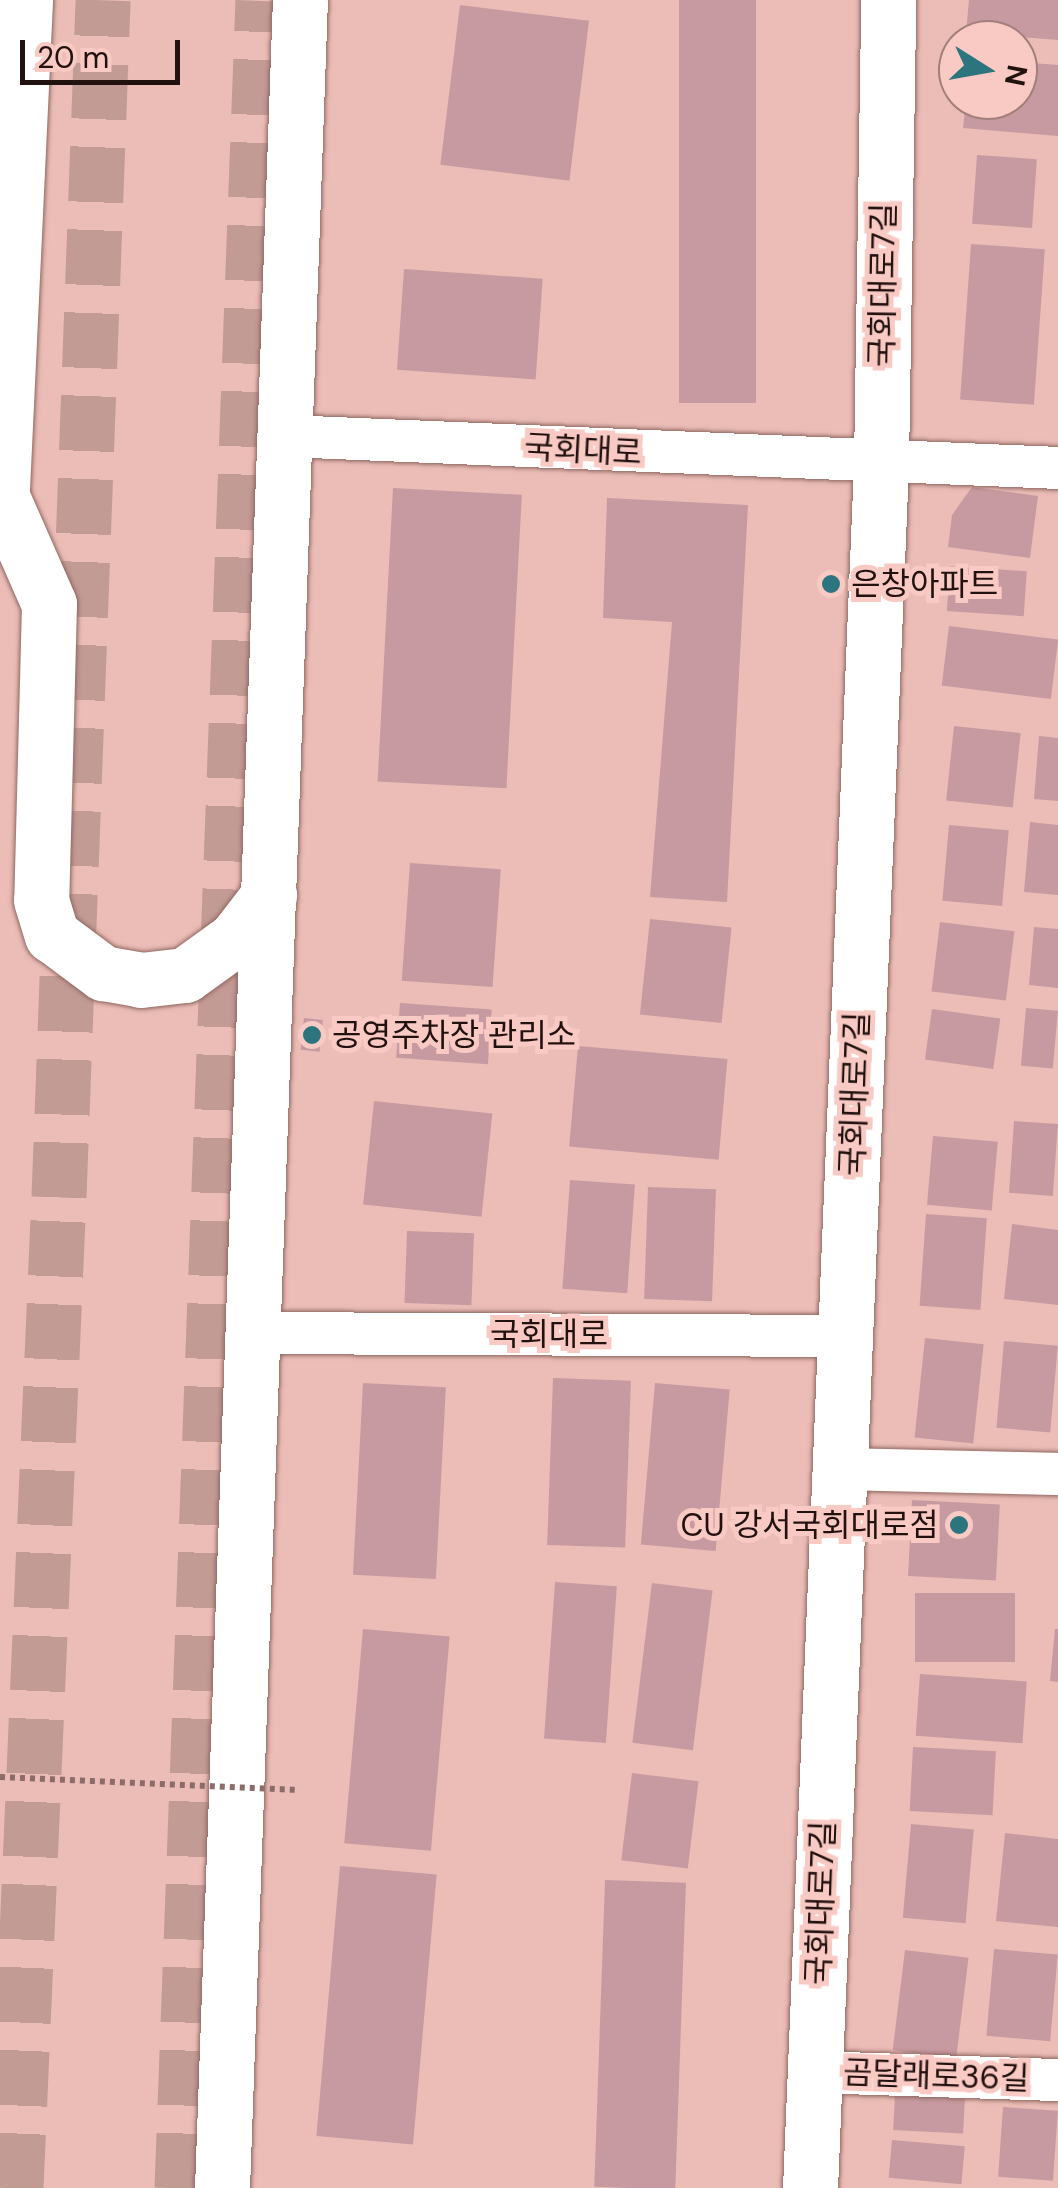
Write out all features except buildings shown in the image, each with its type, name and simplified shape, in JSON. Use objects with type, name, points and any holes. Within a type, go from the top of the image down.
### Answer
[{"type":"main road","points":[[222,2188],[300,0]]},
{"type":"main road","name":"국회대로7길","points":[[810,2188],[880,464],[888,0]]},
{"type":"main road","points":[[25,17],[1,518],[48,604],[41,900],[52,935],[103,973],[141,980],[186,975],[235,939],[270,894]]},
{"type":"main road","points":[[0,82],[25,17]]},
{"type":"street","name":"국회대로","points":[[286,436],[880,464],[1058,468]]},
{"type":"street","name":"국회대로","points":[[254,1333],[845,1336]]},
{"type":"street","points":[[839,1469],[1058,1474]]},
{"type":"street","name":"곰달래로36길","points":[[814,2072],[1058,2080]]},
{"type":"path","points":[[0,1777],[299,1790]]},
{"type":"tunnel","points":[[16,2188],[59,1197],[103,0]]},
{"type":"tunnel","points":[[182,2188],[263,0]]},
{"type":"place","name":"은창아파트","points":[[831,584]]},
{"type":"place","name":"공영주차장 관리소","points":[[312,1035]]},
{"type":"place","name":"CU 강서국회대로점","points":[[959,1525]]}]
